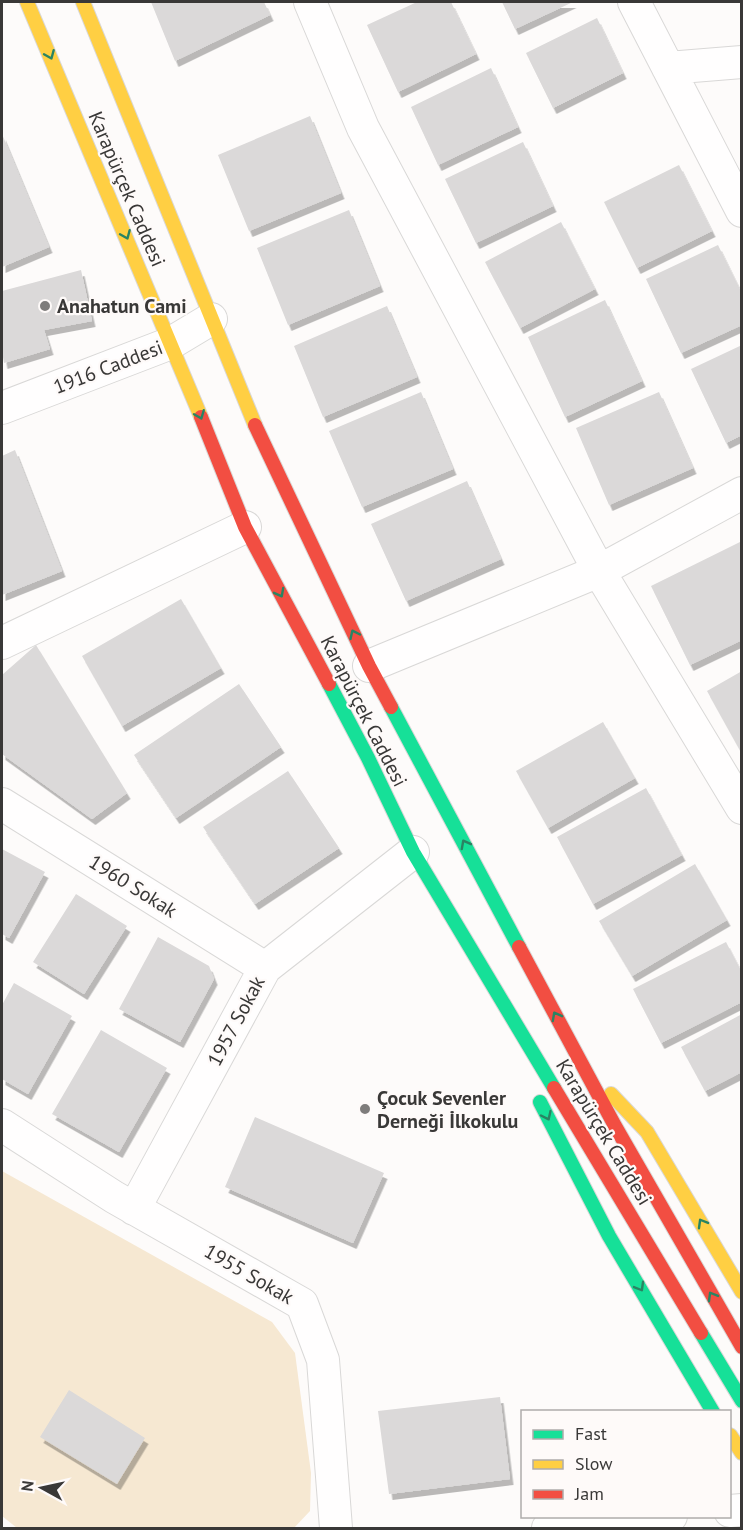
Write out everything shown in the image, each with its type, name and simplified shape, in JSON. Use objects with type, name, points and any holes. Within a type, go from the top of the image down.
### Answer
[{"type":"main road","name":"Karapürçek Caddesi","points":[[27,2],[171,343],[245,528],[368,758],[413,852],[741,1401]]},
{"type":"main road","name":"Karapürçek Caddesi","points":[[83,2],[245,404],[369,666],[615,1126],[741,1347]]},
{"type":"main road","points":[[481,966],[524,1065]]},
{"type":"main road","points":[[581,1062],[647,1132],[741,1292]]},
{"type":"main road","points":[[534,1087],[548,1119],[609,1236],[712,1410]]},
{"type":"main road","points":[[731,1438],[741,1453]]},
{"type":"street","points":[[310,2],[363,128],[599,571],[741,808]]},
{"type":"street","points":[[633,2],[741,211]]},
{"type":"street","points":[[668,68],[741,62]]},
{"type":"street","name":"1916 Caddesi","points":[[2,408],[171,343],[211,319]]},
{"type":"street","points":[[369,666],[599,571],[741,493]]},
{"type":"street","points":[[2,643],[245,528]]},
{"type":"street","name":"1960 Sokak","points":[[2,804],[265,968]]},
{"type":"street","name":"1957 Sokak","points":[[134,1209],[265,968],[413,852]]},
{"type":"street","name":"1955 Sokak","points":[[2,1125],[134,1209],[302,1304],[323,1360],[336,1528]]},
{"type":"street","points":[[548,1528],[650,1518]]},
{"type":"shaded area","points":[[2,1171],[272,1322],[295,1353],[311,1473],[310,1511],[294,1528],[17,1528],[2,1516]]},
{"type":"building","points":[[151,2],[264,2],[270,15],[175,61]]},
{"type":"building","points":[[417,2],[451,2],[476,54],[398,92],[367,25]]},
{"type":"building","points":[[502,2],[573,2],[515,29]]},
{"type":"building","points":[[597,18],[623,73],[553,108],[526,53]]},
{"type":"building","points":[[491,68],[518,127],[438,165],[411,107]]},
{"type":"building","points":[[310,116],[341,193],[249,231],[218,155]]},
{"type":"building","points":[[2,134],[49,247],[2,267]]},
{"type":"building","points":[[523,142],[553,206],[476,243],[445,179]]},
{"type":"building","points":[[679,165],[712,231],[637,268],[604,202]]},
{"type":"building","points":[[349,210],[380,286],[288,325],[257,248]]},
{"type":"building","points":[[561,222],[595,289],[520,328],[485,262]]},
{"type":"building","points":[[718,245],[742,294],[742,325],[681,353],[646,279]]},
{"type":"building","name":"Anahatun Cami","points":[[81,270],[92,321],[44,330],[50,349],[4,363],[2,291]]},
{"type":"building","points":[[605,300],[642,381],[565,417],[528,337]]},
{"type":"building","points":[[387,306],[417,377],[323,417],[294,346]]},
{"type":"building","points":[[742,345],[742,435],[726,443],[691,369]]},
{"type":"building","points":[[421,392],[453,469],[362,507],[329,431]]},
{"type":"building","points":[[659,392],[693,468],[609,505],[576,428]]},
{"type":"building","points":[[15,450],[62,571],[2,595],[2,456]]},
{"type":"building","points":[[467,481],[501,559],[406,601],[371,524]]},
{"type":"building","points":[[740,542],[742,545],[742,640],[690,665],[651,586]]},
{"type":"building","points":[[181,599],[221,668],[122,726],[82,656]]},
{"type":"building","points":[[36,645],[127,793],[92,819],[2,754],[2,675]]},
{"type":"building","points":[[742,671],[742,754],[707,691]]},
{"type":"building","points":[[239,684],[281,747],[176,818],[134,755]]},
{"type":"building","points":[[603,722],[635,778],[548,828],[516,771]]},
{"type":"building","points":[[288,771],[339,848],[255,904],[203,827]]},
{"type":"building","points":[[646,788],[682,855],[593,904],[557,837]]},
{"type":"building","points":[[2,849],[45,872],[9,938],[2,934]]},
{"type":"building","points":[[695,864],[727,920],[632,976],[599,921]]},
{"type":"building","points":[[76,894],[127,926],[84,994],[33,962]]},
{"type":"building","points":[[158,937],[209,966],[214,979],[180,1042],[119,1009]]},
{"type":"building","points":[[726,942],[742,973],[742,1002],[661,1043],[633,989]]},
{"type":"building","points":[[14,983],[72,1016],[28,1094],[2,1079],[2,1005]]},
{"type":"building","points":[[742,1014],[742,1072],[705,1091],[681,1047]]},
{"type":"building","points":[[101,1030],[167,1068],[119,1152],[52,1114]]},
{"type":"building","points":[[255,1117],[384,1173],[353,1243],[225,1187]]},
{"type":"building","points":[[69,1390],[145,1438],[117,1484],[40,1437]]},
{"type":"building","points":[[500,1397],[510,1479],[389,1494],[378,1411]]},
{"type":"traffic: fast","points":[[329,684],[413,852],[554,1088]]},
{"type":"traffic: fast","points":[[391,707],[519,947]]},
{"type":"traffic: fast","points":[[540,1102],[609,1236],[712,1410]]},
{"type":"traffic: fast","points":[[701,1333],[742,1401]]},
{"type":"traffic: slow","points":[[27,2],[201,417]]},
{"type":"traffic: slow","points":[[83,2],[255,425]]},
{"type":"traffic: slow","points":[[611,1094],[647,1132],[742,1292]]},
{"type":"traffic: slow","points":[[731,1436],[742,1453]]},
{"type":"traffic: jam","points":[[201,417],[245,527],[329,684]]},
{"type":"traffic: jam","points":[[255,425],[369,666],[391,707]]},
{"type":"traffic: jam","points":[[519,947],[615,1126],[742,1347]]},
{"type":"traffic: jam","points":[[554,1088],[701,1333]]},
{"type":"place","name":"Anahatun Cami","points":[[45,306]]},
{"type":"place","name":"Çocuk Sevenler Derneği İlkokulu","points":[[365,1109]]}]
